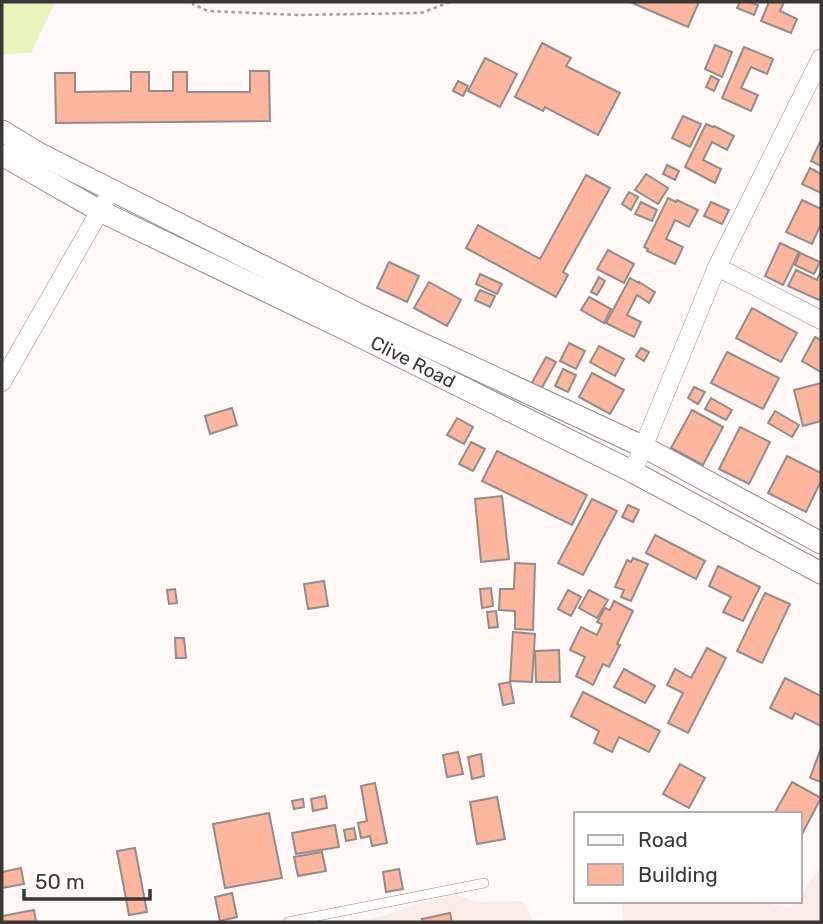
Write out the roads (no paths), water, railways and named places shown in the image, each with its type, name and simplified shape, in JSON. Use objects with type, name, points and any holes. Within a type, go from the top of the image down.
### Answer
[{"type":"street","points":[[633,472],[717,267],[820,65]]},
{"type":"street","name":"Clive Road","points":[[2,131],[40,154],[358,314],[644,447],[821,543]]},
{"type":"street","name":"Clive Road","points":[[2,155],[100,211],[633,472],[821,573]]},
{"type":"street","points":[[2,382],[112,190]]},
{"type":"street","points":[[717,267],[821,320]]},
{"type":"lane","points":[[288,922],[485,883]]}]
